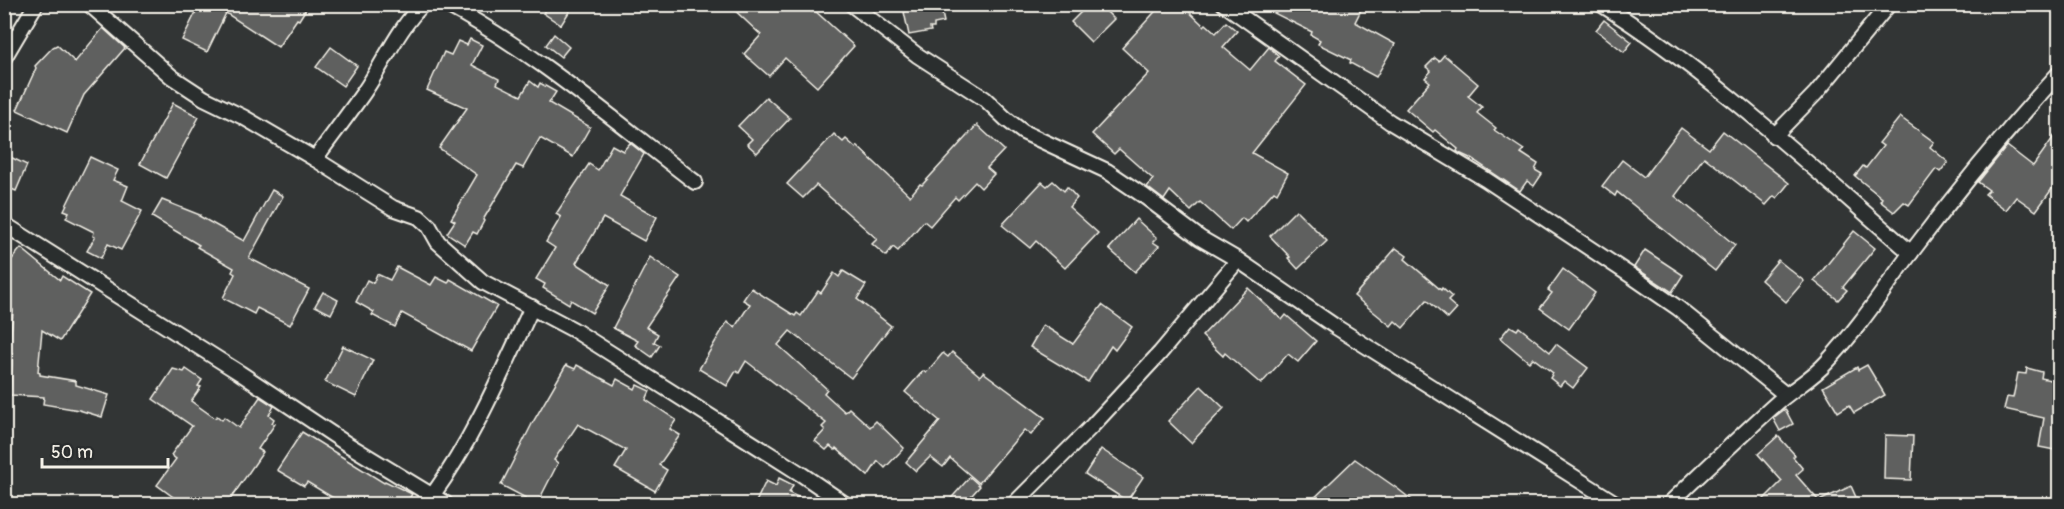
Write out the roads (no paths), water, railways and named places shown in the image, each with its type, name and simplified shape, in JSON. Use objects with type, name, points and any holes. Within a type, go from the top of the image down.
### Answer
[{"type":"street","points":[[4,58],[36,4]]},
{"type":"street","points":[[89,4],[172,77],[204,98],[243,117],[315,159],[393,208],[419,217],[429,226],[438,242],[483,282],[574,330],[845,504]]},
{"type":"street","points":[[315,159],[365,91],[395,37],[423,4]]},
{"type":"street","points":[[445,4],[476,21],[552,73],[695,182]]},
{"type":"street","points":[[851,4],[917,55],[985,99],[1023,132],[1107,171],[1200,238],[1238,260],[1336,327],[1617,504]]},
{"type":"street","points":[[1224,4],[1390,122],[1485,180],[1678,308],[1786,395]]},
{"type":"street","points":[[1601,4],[1647,33],[1774,135],[1911,253]]},
{"type":"street","points":[[1774,135],[1816,93],[1889,4]]},
{"type":"street","points":[[1669,504],[1734,441],[1786,395],[1812,378],[1827,363],[2015,121],[2060,72]]},
{"type":"street","points":[[4,224],[240,373],[347,444],[446,504]]},
{"type":"street","points":[[1014,504],[1093,425],[1160,353],[1238,260]]},
{"type":"street","points":[[432,496],[453,467],[476,424],[532,307]]}]
